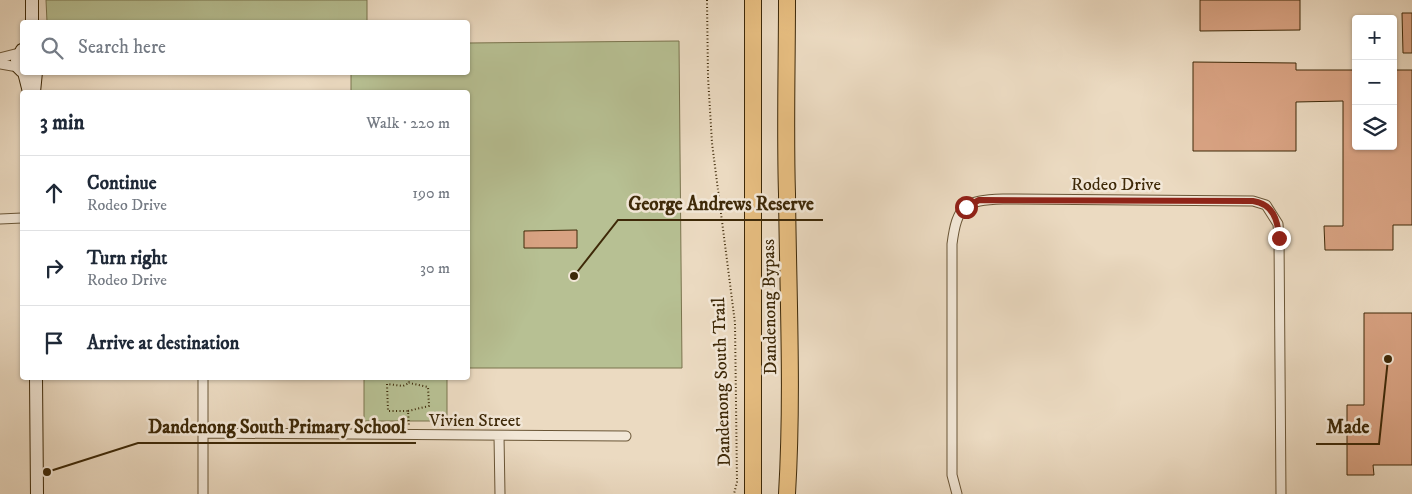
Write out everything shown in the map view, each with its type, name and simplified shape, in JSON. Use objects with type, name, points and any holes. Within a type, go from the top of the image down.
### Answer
[{"type":"highway","name":"Dandenong Bypass","points":[[753,494],[754,0]]},
{"type":"highway","name":"Dandenong Bypass","points":[[787,0],[786,192],[790,323],[790,441],[787,494]]},
{"type":"street","points":[[0,58],[20,51]]},
{"type":"street","points":[[20,53],[16,60],[20,66]]},
{"type":"street","points":[[0,64],[20,70]]},
{"type":"street","points":[[24,75],[28,90]]},
{"type":"street","points":[[34,90],[36,75]]},
{"type":"street","name":"Rodeo Drive","points":[[957,494],[952,475],[952,244],[956,219],[966,207],[979,200],[1003,199],[1253,201],[1266,205],[1278,224],[1279,238],[1281,494]]},
{"type":"street","points":[[0,218],[20,218]]},
{"type":"street","points":[[36,380],[37,494]]},
{"type":"street","points":[[203,380],[204,494]]},
{"type":"street","name":"Vivien Street","points":[[203,433],[409,436],[626,436]]},
{"type":"street","points":[[499,436],[500,494]]},
{"type":"path","name":"Dandenong South Trail","points":[[707,0],[708,78],[712,143],[736,344],[736,482],[734,494]]},
{"type":"path","points":[[409,383],[428,387],[429,406],[408,410],[388,411],[387,384],[403,386],[409,383]]},
{"type":"path","points":[[408,410],[409,436]]},
{"type":"green space","points":[[46,0],[367,0],[367,20],[47,20]]},
{"type":"green space","points":[[679,41],[682,368],[470,368],[470,90],[351,90],[351,75],[470,75],[470,43]]},
{"type":"green space","points":[[364,380],[447,380],[447,421],[364,421]]},
{"type":"building","points":[[1200,0],[1300,0],[1300,30],[1200,31]]},
{"type":"building","points":[[1402,13],[1412,13],[1412,53],[1403,53]]},
{"type":"building","points":[[1193,62],[1296,63],[1296,70],[1352,70],[1352,150],[1397,150],[1397,70],[1412,70],[1412,225],[1393,225],[1393,250],[1325,250],[1324,226],[1343,226],[1343,101],[1296,102],[1296,151],[1193,151]]},
{"type":"building","points":[[577,230],[577,248],[524,248],[524,231]]},
{"type":"building","points":[[1364,313],[1412,313],[1412,465],[1373,465],[1374,475],[1347,475],[1347,405],[1364,405]]},
{"type":"place","name":"George Andrews Reserve","points":[[574,276]]},
{"type":"place","name":"Made","points":[[1388,359]]},
{"type":"place","name":"Dandenong South Primary School","points":[[47,472]]},
{"type":"route","points":[[966,207],[979,200],[1003,199],[1253,201],[1266,205],[1274,215],[1278,224],[1279,238]]}]
